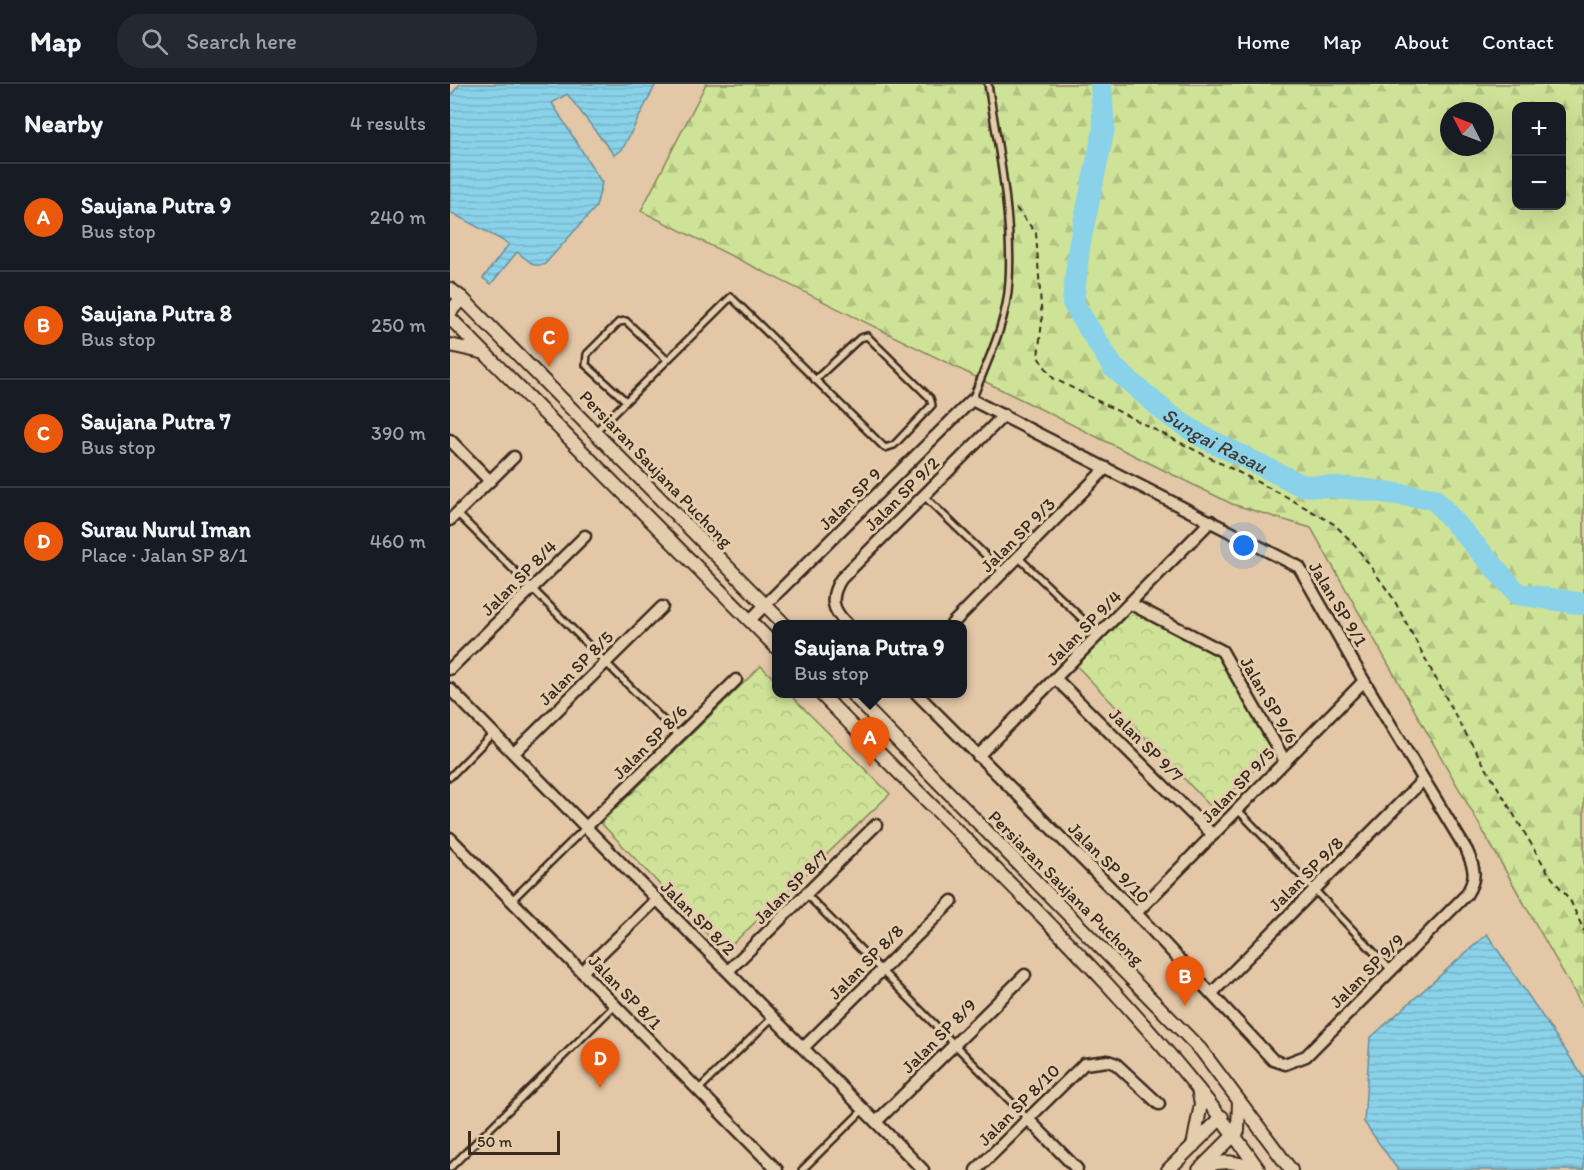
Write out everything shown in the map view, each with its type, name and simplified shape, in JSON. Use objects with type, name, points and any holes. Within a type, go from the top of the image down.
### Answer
[{"type":"street","name":"Persiaran Saujana Puchong","points":[[450,289],[462,298],[780,620]]},
{"type":"street","points":[[450,312],[462,298]]},
{"type":"street","points":[[450,318],[772,643]]},
{"type":"street","points":[[450,345],[485,353]]},
{"type":"street","name":"Jalan SP 9/1","points":[[972,400],[1299,567],[1364,681],[1467,851],[1475,870],[1474,882]]},
{"type":"street","name":"Jalan SP 9","points":[[750,620],[972,400]]},
{"type":"street","name":"Jalan SP 9/2","points":[[843,620],[836,613],[832,602],[834,590],[841,579],[1004,415]]},
{"type":"street","points":[[450,440],[490,481]]},
{"type":"street","points":[[454,517],[514,457]]},
{"type":"street","name":"Jalan SP 9/3","points":[[956,620],[1106,468]]},
{"type":"street","name":"Jalan SP 9/4","points":[[978,756],[1131,604],[1210,521]]},
{"type":"street","name":"Jalan SP 8/4","points":[[450,669],[585,536]]},
{"type":"street","name":"Jalan SP 9/6","points":[[1131,604],[1222,651],[1285,761]]},
{"type":"street","name":"Jalan SP 8/5","points":[[514,753],[662,607]]},
{"type":"street","name":"Jalan SP 9/7","points":[[1056,679],[1213,835]]},
{"type":"street","name":"Jalan SP 8/6","points":[[586,827],[736,680]]},
{"type":"street","name":"Jalan SP 9/5","points":[[1136,914],[1364,681]]},
{"type":"street","name":"Jalan SP 8/2","points":[[450,689],[923,1170]]},
{"type":"street","name":"Persiaran Saujana Puchong","points":[[825,698],[1074,950],[1222,1117],[1257,1170]]},
{"type":"street","name":"Persiaran Saujana Puchong","points":[[857,698],[1201,1050],[1291,1170]]},
{"type":"street","name":"Jalan SP 9/10","points":[[922,698],[1136,914],[1273,1060]]},
{"type":"street","name":"Jalan SP 9/8","points":[[1212,993],[1423,780]]},
{"type":"street","name":"Jalan SP 8/7","points":[[728,971],[876,825]]},
{"type":"street","name":"Jalan SP 8/1","points":[[450,838],[777,1170]]},
{"type":"street","name":"Jalan SP 9/9","points":[[1273,1060],[1285,1064],[1306,1056],[1466,895],[1474,882]]},
{"type":"street","points":[[582,972],[657,899]]},
{"type":"street","name":"Jalan SP 8/8","points":[[803,1047],[952,901]]},
{"type":"street","name":"Jalan SP 8/9","points":[[876,1122],[1025,975]]},
{"type":"street","name":"Jalan SP 8/10","points":[[976,1170],[1084,1064],[1097,1060],[1116,1064],[1159,1104]]},
{"type":"street","points":[[1193,1147],[1201,1104],[1197,1087]]},
{"type":"street","points":[[1201,1169],[1235,1135],[1240,1119],[1238,1098]]},
{"type":"street","points":[[1168,1170],[1222,1117],[1240,1119],[1266,1135]]},
{"type":"street","points":[[1028,1119],[1077,1169]]},
{"type":"street","points":[[1201,1169],[1220,1161],[1242,1163],[1257,1170]]},
{"type":"lane","points":[[972,400],[998,336],[1010,282],[1005,194],[988,84]]},
{"type":"lane","points":[[595,432],[731,297],[815,380],[885,448],[894,445],[932,405],[930,398],[867,336],[860,338],[815,380]]},
{"type":"lane","points":[[626,401],[586,365],[586,354],[619,322],[626,321],[666,360]]},
{"type":"lane","points":[[924,496],[1004,573]]},
{"type":"lane","points":[[454,517],[531,588],[679,736]]},
{"type":"lane","points":[[1019,558],[1099,635]]},
{"type":"lane","points":[[450,777],[494,733]]},
{"type":"lane","points":[[1238,810],[1391,970]]},
{"type":"lane","points":[[512,900],[586,827]]},
{"type":"lane","points":[[806,894],[1028,1119]]},
{"type":"lane","points":[[450,1168],[615,1005]]},
{"type":"lane","points":[[698,1090],[773,1017]]},
{"type":"lane","points":[[802,1170],[864,1109]]},
{"type":"green space","points":[[706,84],[1584,84],[1584,1009],[1311,528],[1232,504],[641,211]]},
{"type":"green space","points":[[1131,607],[1215,650],[1274,750],[1214,810],[1074,663]]},
{"type":"green space","points":[[761,666],[772,677],[772,698],[793,698],[890,794],[724,952],[601,823]]},
{"type":"water","points":[[460,84],[656,84],[623,148],[614,155],[567,94],[552,103],[602,183],[596,207],[544,265],[534,265],[517,252],[491,284],[483,278],[509,244],[450,212],[450,96]]},
{"type":"water","points":[[1487,934],[1584,1078],[1584,1170],[1398,1170],[1364,1122],[1370,1038]]},
{"type":"waterway","name":"Sungai Rasau","points":[[1101,84],[1104,129],[1079,247],[1073,303],[1113,367],[1169,415],[1201,436],[1301,485],[1360,489],[1434,499],[1518,594],[1584,604]]},
{"type":"place","name":"Saujana Putra 7","points":[[549,367]]},
{"type":"place","name":"Saujana Putra 9","points":[[870,767]]},
{"type":"place","name":"Saujana Putra 8","points":[[1185,1006]]},
{"type":"place","name":"Surau Nurul Iman","points":[[600,1088]]}]
